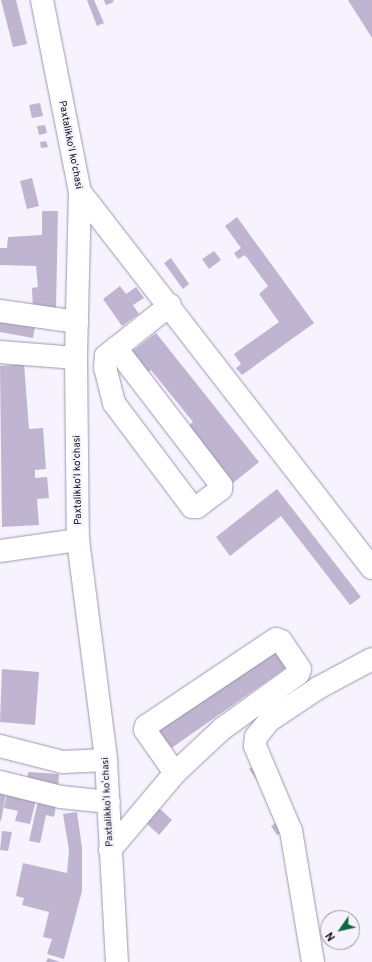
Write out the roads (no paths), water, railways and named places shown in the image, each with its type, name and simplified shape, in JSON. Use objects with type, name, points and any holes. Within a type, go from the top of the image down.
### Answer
[{"type":"street","name":"Paxtalikkoʻl koʻchasi","points":[[42,0],[80,192],[76,358],[78,540],[106,760],[117,962]]},
{"type":"street","points":[[80,192],[170,305],[372,568]]},
{"type":"street","points":[[116,348],[221,485],[221,489],[197,507],[192,506],[114,402],[105,368],[106,356],[116,348],[170,305]]},
{"type":"street","points":[[0,311],[77,322]]},
{"type":"street","points":[[0,352],[76,358]]},
{"type":"street","points":[[0,551],[78,540]]},
{"type":"street","points":[[110,850],[175,773],[222,729],[298,674],[300,669],[281,641],[276,638],[146,726],[145,730],[175,773]]},
{"type":"street","points":[[313,962],[291,831],[254,746],[256,737],[276,716],[318,688],[372,659]]},
{"type":"street","points":[[0,746],[63,762],[106,760]]},
{"type":"street","points":[[0,782],[61,797],[109,802]]}]
